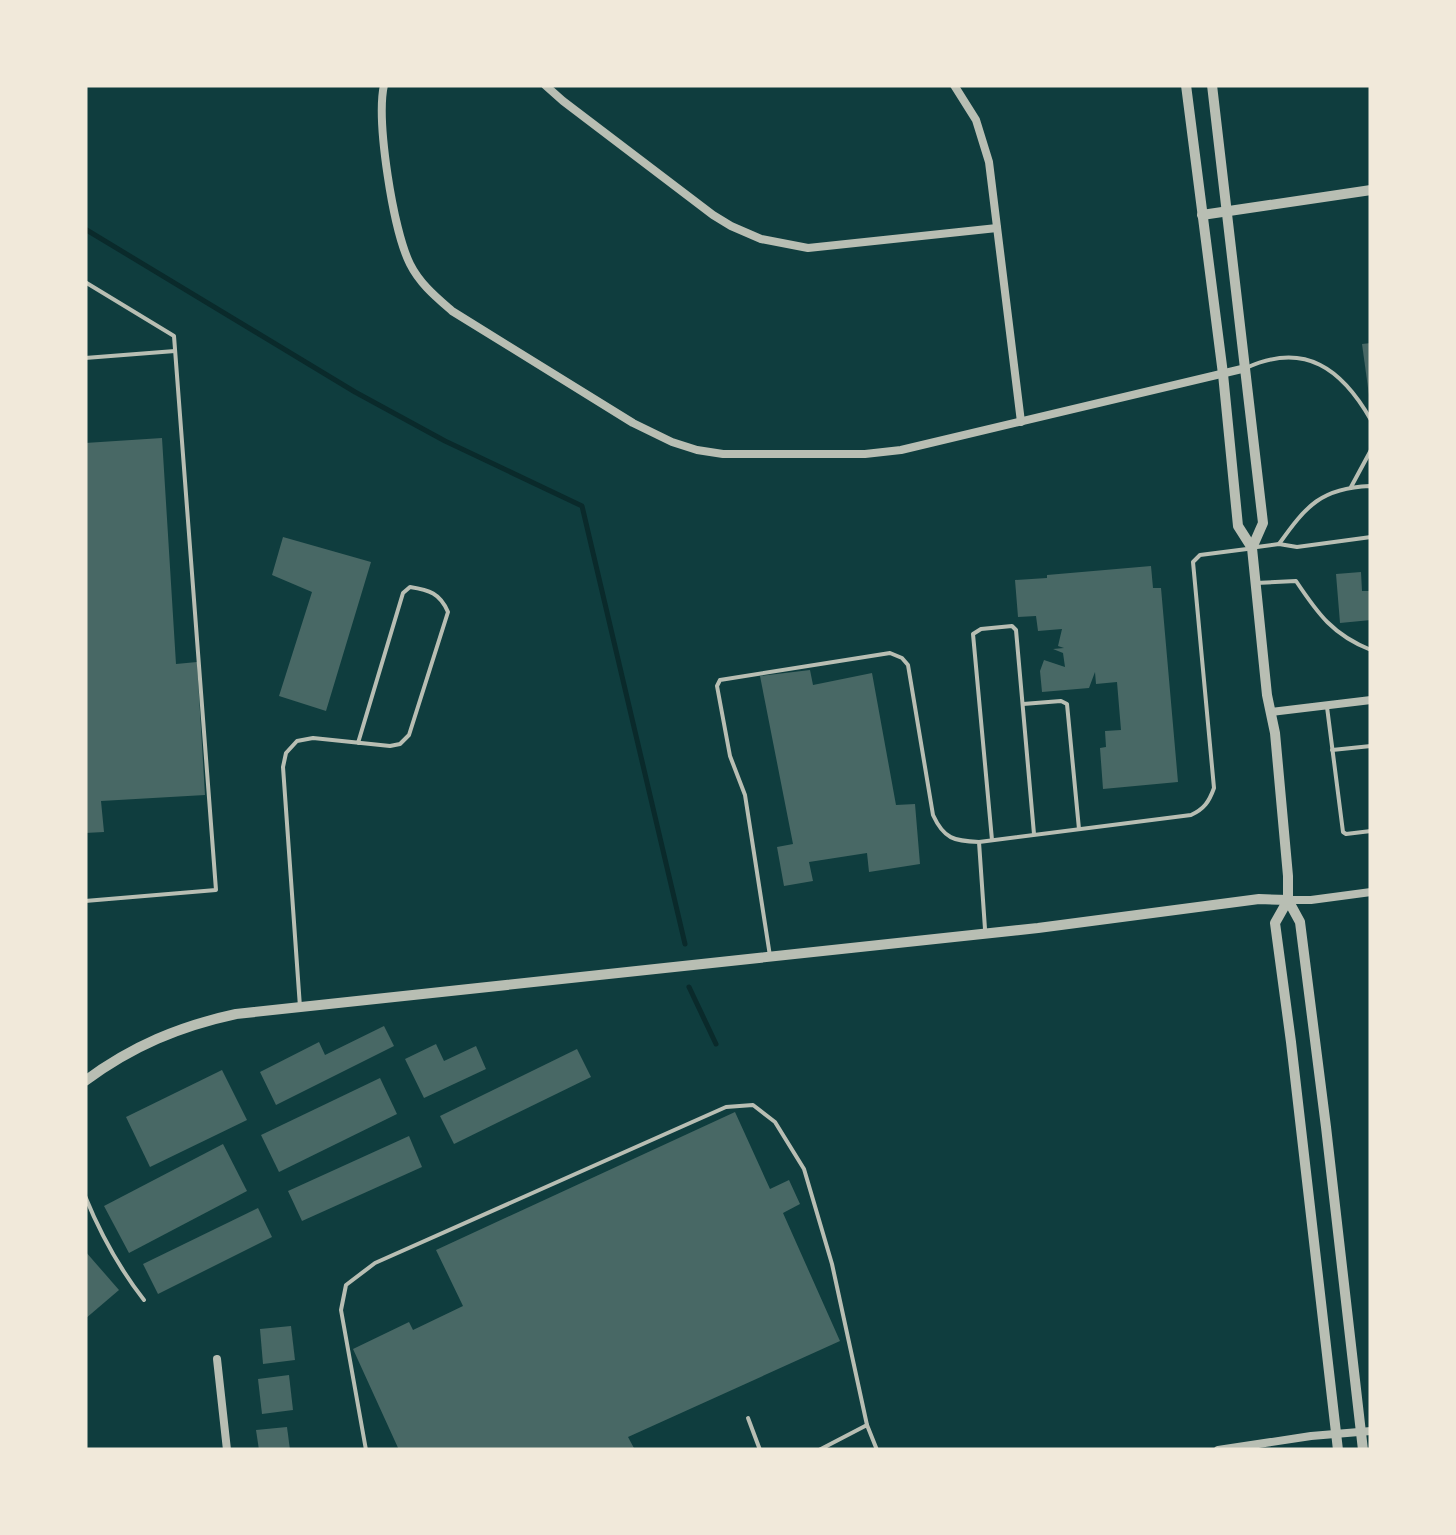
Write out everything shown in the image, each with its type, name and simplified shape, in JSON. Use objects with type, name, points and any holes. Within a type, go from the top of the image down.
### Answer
[{"type":"street","points":[[384,85],[384,130],[394,216],[419,280],[452,311],[633,423],[672,442],[697,450],[744,455],[901,450],[1246,368]]},
{"type":"street","points":[[545,85],[713,215],[761,239],[808,248],[997,228]]},
{"type":"street","points":[[954,85],[976,120],[989,162],[1021,422]]},
{"type":"street","points":[[1186,85],[1238,526],[1252,548],[1276,732],[1288,900],[1300,922],[1366,1432],[1362,1450]]},
{"type":"street","points":[[1212,85],[1263,524],[1252,548]]},
{"type":"street","points":[[1202,215],[1371,190]]},
{"type":"street","points":[[1271,712],[1371,700]]},
{"type":"street","points":[[85,1081],[133,1049],[169,1032],[236,1014],[986,934],[1259,900],[1311,900],[1371,892]]},
{"type":"street","points":[[1288,900],[1275,923],[1338,1450]]},
{"type":"street","points":[[217,1359],[227,1450]]},
{"type":"street","points":[[1218,1450],[1366,1432]]},
{"type":"lane","points":[[85,282],[174,336],[216,890],[85,900]]},
{"type":"lane","points":[[85,358],[175,350]]},
{"type":"lane","points":[[1246,368],[1262,361],[1307,358],[1329,369],[1351,390],[1371,420]]},
{"type":"lane","points":[[1351,487],[1371,450]]},
{"type":"lane","points":[[1279,544],[1296,519],[1320,497],[1351,487],[1371,488]]},
{"type":"lane","points":[[770,956],[745,795],[726,738],[717,686],[720,680],[890,653],[902,658],[908,665],[933,814],[947,836],[964,842],[1191,816],[1203,810],[1214,788],[1194,562],[1200,555],[1371,537]]},
{"type":"lane","points":[[1256,583],[1296,581],[1322,620],[1371,650]]},
{"type":"lane","points":[[300,1007],[286,753],[297,740],[313,738],[358,743],[390,746],[400,744],[409,735],[448,612],[443,600],[430,590],[410,587],[403,593],[358,743]]},
{"type":"lane","points":[[992,840],[973,634],[981,629],[1012,626],[1016,630],[1034,834]]},
{"type":"lane","points":[[1023,704],[1066,704],[1080,829]]},
{"type":"lane","points":[[1327,706],[1343,832],[1371,831]]},
{"type":"lane","points":[[1332,750],[1371,746]]},
{"type":"lane","points":[[980,842],[986,934]]},
{"type":"lane","points":[[366,1450],[340,1310],[346,1286],[376,1263],[674,1130],[726,1107],[753,1105],[775,1122],[804,1169],[832,1264],[867,1425],[878,1450]]},
{"type":"lane","points":[[85,1196],[98,1229],[144,1300]]},
{"type":"lane","points":[[748,1418],[760,1450]]},
{"type":"lane","points":[[819,1450],[867,1425]]},
{"type":"building","points":[[1371,343],[1371,395],[1369,395],[1362,344]]},
{"type":"building","points":[[162,438],[176,664],[197,662],[205,795],[101,801],[104,832],[85,833],[85,443]]},
{"type":"building","points":[[283,537],[371,562],[326,711],[279,696],[312,592],[272,575]]},
{"type":"building","points":[[1151,566],[1153,588],[1161,588],[1178,782],[1103,789],[1100,748],[1106,747],[1105,731],[1121,730],[1117,682],[1096,684],[1095,672],[1089,688],[1042,692],[1040,671],[1044,660],[1065,667],[1063,653],[1053,649],[1064,648],[1058,646],[1062,629],[1038,631],[1036,616],[1018,617],[1015,580]]},
{"type":"building","points":[[1361,572],[1362,591],[1371,591],[1371,620],[1340,623],[1336,574]]},
{"type":"building","points":[[810,670],[813,685],[872,673],[896,805],[915,804],[920,864],[869,872],[867,853],[809,862],[813,881],[784,886],[777,847],[793,844],[760,676]]},
{"type":"building","points":[[384,1026],[394,1046],[276,1105],[260,1072],[319,1042],[325,1055]]},
{"type":"building","points":[[436,1044],[444,1061],[476,1046],[486,1069],[424,1098],[405,1059]]},
{"type":"building","points":[[577,1049],[591,1077],[454,1144],[440,1116]]},
{"type":"building","points":[[222,1070],[247,1120],[150,1167],[126,1117]]},
{"type":"building","points":[[380,1078],[397,1114],[279,1172],[261,1135]]},
{"type":"building","points":[[735,1112],[770,1189],[789,1180],[800,1204],[783,1213],[840,1341],[628,1437],[635,1450],[399,1450],[353,1349],[409,1322],[413,1330],[463,1306],[436,1250]]},
{"type":"building","points":[[409,1136],[422,1167],[302,1221],[288,1191]]},
{"type":"building","points":[[223,1144],[247,1191],[129,1253],[104,1206]]},
{"type":"building","points":[[258,1208],[272,1237],[158,1294],[143,1264]]},
{"type":"building","points":[[85,1251],[119,1290],[85,1319]]},
{"type":"building","points":[[291,1326],[295,1360],[263,1364],[260,1329]]},
{"type":"building","points":[[289,1375],[293,1410],[262,1414],[258,1379]]},
{"type":"building","points":[[287,1427],[290,1450],[259,1450],[256,1430]]},
{"type":"waterway","points":[[85,229],[355,392],[445,441],[582,506],[685,944]]},
{"type":"waterway","points":[[689,987],[716,1044]]}]
